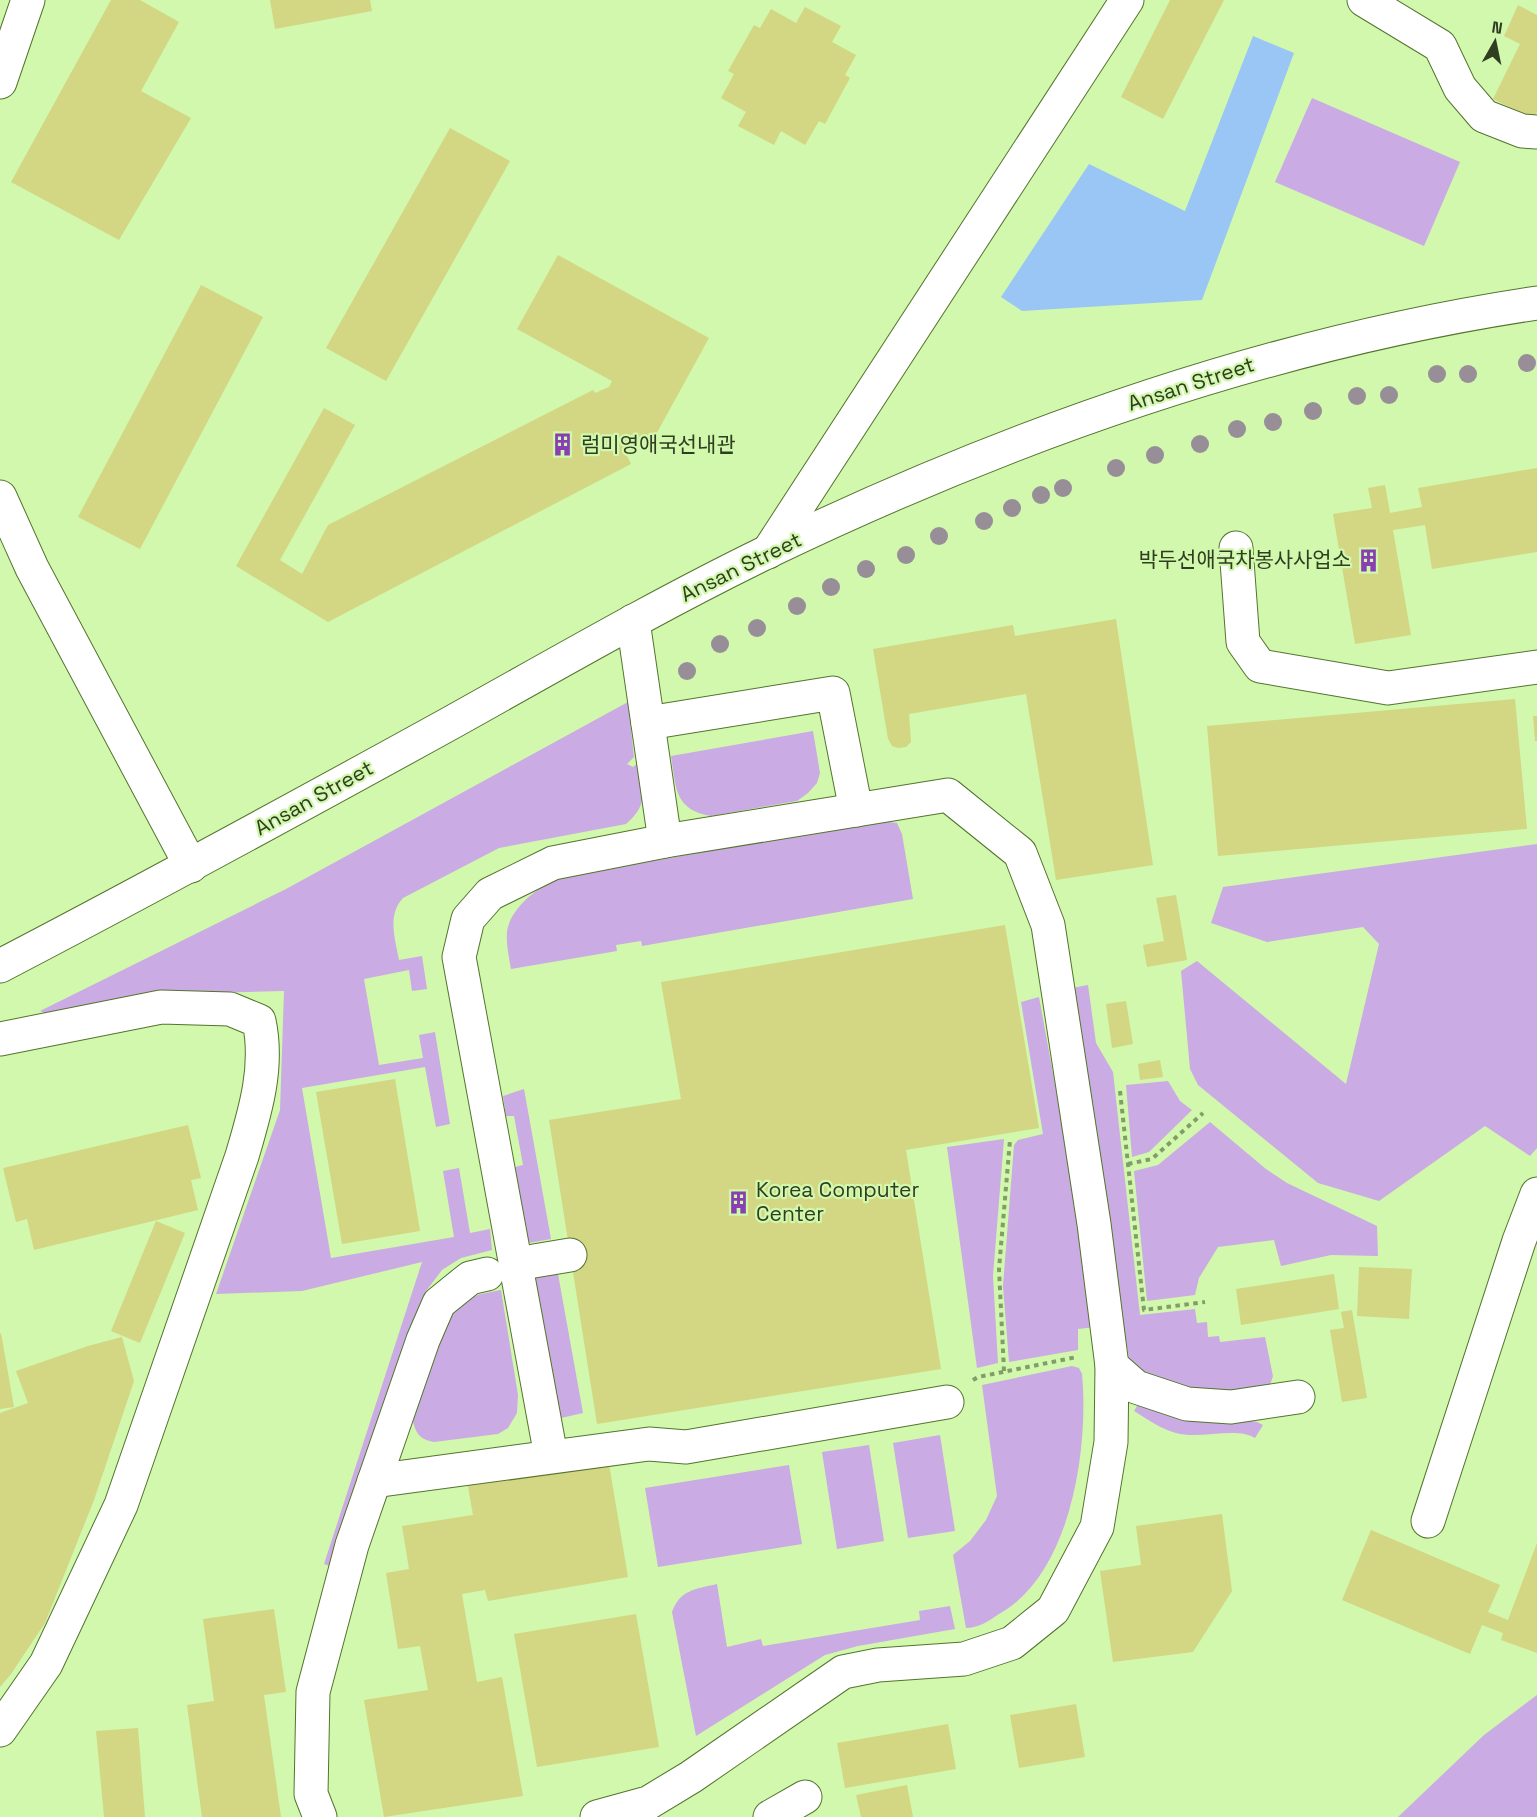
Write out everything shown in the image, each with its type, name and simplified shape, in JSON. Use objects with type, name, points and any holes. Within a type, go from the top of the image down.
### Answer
[{"type":"main road","points":[[0,82],[28,0]]},
{"type":"main road","points":[[768,552],[1127,0]]},
{"type":"main road","points":[[1364,0],[1440,46],[1460,87],[1484,116],[1522,131],[1537,132]]},
{"type":"main road","name":"Ansan Street","points":[[0,966],[191,866],[633,621],[768,552],[927,481],[1075,423],[1176,387],[1269,358],[1390,330],[1537,303]]},
{"type":"main road","points":[[0,497],[32,568],[191,866]]},
{"type":"main road","points":[[1236,549],[1243,642],[1260,666],[1388,688],[1537,667]]},
{"type":"main road","points":[[633,621],[665,841]]},
{"type":"main road","points":[[648,723],[833,693],[856,810]]},
{"type":"main road","points":[[551,1456],[459,957],[468,919],[490,894],[553,863],[665,841],[948,795],[1020,853],[1048,926],[1094,1224],[1110,1357],[1111,1442],[1096,1527],[1053,1610],[1012,1643],[964,1659],[878,1665],[843,1672],[692,1777],[648,1803],[597,1817]]},
{"type":"main road","points":[[0,1039],[161,1007],[230,1009],[259,1021],[264,1045],[256,1108],[245,1146],[121,1505],[46,1664],[0,1730]]},
{"type":"main road","points":[[1428,1521],[1519,1241],[1537,1194]]},
{"type":"main road","points":[[534,1261],[570,1255]]},
{"type":"main road","points":[[320,1817],[311,1794],[314,1692],[352,1545],[423,1340],[439,1303],[470,1278],[487,1274]]},
{"type":"main road","points":[[1110,1357],[1136,1388],[1187,1404],[1231,1407],[1298,1397]]},
{"type":"main road","points":[[374,1481],[649,1444],[686,1447],[947,1402]]},
{"type":"main road","points":[[770,1817],[805,1797]]},
{"type":"path","points":[[1120,1091],[1144,1310],[1205,1302]]},
{"type":"path","points":[[1128,1164],[1152,1159],[1203,1113]]},
{"type":"path","points":[[1004,1371],[999,1269],[1010,1140]]},
{"type":"path","points":[[947,1402],[978,1377],[1004,1371],[1110,1357]]},
{"type":"shaded area","points":[[1312,98],[1460,162],[1424,246],[1275,182]]},
{"type":"shaded area","points":[[628,702],[634,757],[627,764],[633,767],[637,764],[642,790],[639,810],[634,817],[626,824],[499,848],[403,898],[395,912],[394,919],[394,935],[399,960],[422,956],[427,989],[412,991],[409,970],[364,979],[379,1065],[423,1058],[419,1035],[435,1032],[450,1124],[436,1127],[425,1067],[302,1088],[331,1258],[454,1237],[443,1171],[459,1168],[470,1233],[490,1229],[492,1250],[461,1258],[442,1270],[426,1291],[404,1346],[332,1567],[324,1564],[422,1262],[302,1291],[216,1294],[280,1110],[284,991],[207,993],[54,1017],[40,1011],[286,889]]},
{"type":"shaded area","points":[[813,731],[820,773],[817,783],[797,801],[711,816],[699,813],[683,803],[676,787],[671,756]]},
{"type":"shaded area","points":[[881,821],[897,823],[902,834],[913,899],[642,946],[641,941],[616,945],[617,951],[511,969],[507,946],[509,923],[527,899],[560,877]]},
{"type":"shaded area","points":[[1537,844],[1537,1148],[1530,1156],[1485,1126],[1379,1201],[1318,1183],[1198,1085],[1190,1069],[1181,971],[1197,961],[1346,1084],[1379,944],[1363,927],[1267,942],[1211,923],[1223,887]]},
{"type":"shaded area","points":[[1088,985],[1096,1043],[1113,1072],[1140,1315],[1195,1309],[1197,1323],[1207,1322],[1208,1337],[1219,1336],[1220,1342],[1265,1337],[1273,1376],[1269,1388],[1231,1401],[1145,1380],[1129,1358],[1066,989]]},
{"type":"shaded area","points":[[1039,997],[1088,1264],[1096,1327],[1078,1329],[1078,1350],[1009,1362],[1003,1286],[1014,1145],[1018,1140],[1043,1134],[1021,1002]]},
{"type":"shaded area","points":[[1168,1081],[1180,1101],[1192,1110],[1149,1152],[1132,1157],[1126,1085]]},
{"type":"shaded area","points":[[524,1089],[551,1239],[529,1243],[515,1167],[523,1165],[514,1116],[506,1116],[503,1096]]},
{"type":"shaded area","points":[[1210,1122],[1266,1169],[1287,1183],[1377,1226],[1378,1256],[1331,1255],[1281,1266],[1274,1240],[1218,1247],[1199,1278],[1195,1295],[1147,1301],[1134,1171],[1158,1165]]},
{"type":"shaded area","points":[[1004,1139],[993,1276],[998,1363],[977,1368],[947,1147]]},
{"type":"shaded area","points":[[558,1274],[583,1413],[561,1418],[535,1278]]},
{"type":"shaded area","points":[[501,1290],[518,1395],[517,1413],[508,1428],[498,1434],[434,1442],[422,1438],[413,1422],[444,1325],[457,1304],[467,1298]]},
{"type":"shaded area","points":[[1072,1366],[1079,1368],[1082,1374],[1082,1438],[1078,1472],[1059,1540],[1043,1570],[1024,1595],[987,1622],[966,1628],[953,1555],[970,1541],[986,1520],[997,1496],[982,1385]]},
{"type":"shaded area","points":[[1140,1401],[1263,1425],[1255,1438],[1238,1433],[1186,1435],[1160,1426],[1134,1411]]},
{"type":"shaded area","points":[[940,1435],[955,1531],[908,1538],[893,1443]]},
{"type":"shaded area","points":[[869,1445],[884,1541],[837,1549],[822,1452]]},
{"type":"shaded area","points":[[789,1465],[802,1544],[658,1567],[645,1488]]},
{"type":"shaded area","points":[[717,1584],[727,1647],[761,1639],[763,1646],[920,1620],[919,1611],[950,1606],[955,1629],[858,1646],[825,1655],[696,1736],[672,1612],[684,1595],[695,1589]]},
{"type":"shaded area","points":[[1537,1695],[1537,1817],[1398,1817],[1484,1735]]},
{"type":"water","points":[[1253,36],[1294,53],[1202,300],[1022,311],[1001,297],[1089,164],[1185,211]]},
{"type":"building","points":[[111,0],[140,0],[179,22],[141,91],[191,118],[119,240],[11,182]]},
{"type":"building","points":[[270,0],[370,0],[372,11],[275,29]]},
{"type":"building","points":[[1170,0],[1224,0],[1163,119],[1121,97]]},
{"type":"building","points":[[1518,5],[1537,15],[1537,112],[1533,119],[1493,99],[1520,44],[1504,36]]},
{"type":"building","points":[[805,7],[841,26],[832,42],[856,55],[845,75],[850,78],[825,124],[819,121],[805,145],[781,131],[774,145],[738,126],[746,112],[721,98],[734,74],[728,71],[754,25],[760,28],[771,9],[796,23]]},
{"type":"building","points":[[450,128],[510,161],[386,381],[326,348]]},
{"type":"building","name":"럼미영애국선내관","points":[[558,255],[709,338],[654,438],[625,452],[631,464],[328,622],[236,566],[324,408],[355,425],[280,560],[302,574],[328,525],[593,390],[595,393],[609,387],[612,381],[517,329]]},
{"type":"building","points":[[201,285],[263,317],[140,549],[78,517]]},
{"type":"building","name":"박두선애국차봉사사업소","points":[[1537,468],[1537,552],[1432,569],[1425,525],[1393,530],[1411,635],[1355,644],[1333,514],[1372,508],[1368,488],[1385,485],[1390,513],[1422,507],[1418,488]]},
{"type":"building","points":[[1116,619],[1153,865],[1056,880],[1026,694],[909,714],[911,742],[906,747],[898,748],[892,746],[888,739],[873,649],[1013,625],[1015,636]]},
{"type":"building","points":[[1515,699],[1527,829],[1218,856],[1207,726]]},
{"type":"building","points":[[1533,716],[1537,716],[1537,741],[1535,741]]},
{"type":"building","points":[[1176,895],[1187,960],[1147,967],[1143,945],[1164,941],[1156,898]]},
{"type":"building","name":"Korea Computer Center","points":[[1005,925],[1039,1128],[906,1150],[941,1369],[597,1424],[549,1120],[681,1099],[661,982]]},
{"type":"building","points":[[1126,1001],[1133,1044],[1112,1048],[1106,1004]]},
{"type":"building","points":[[1160,1060],[1163,1077],[1140,1080],[1138,1064]]},
{"type":"building","points":[[395,1079],[420,1231],[342,1244],[316,1092]]},
{"type":"building","points":[[188,1125],[201,1178],[191,1180],[198,1210],[34,1250],[27,1219],[16,1222],[3,1168]]},
{"type":"building","points":[[156,1221],[185,1233],[140,1343],[111,1331]]},
{"type":"building","points":[[1359,1267],[1412,1269],[1409,1319],[1357,1316]]},
{"type":"building","points":[[1334,1274],[1339,1309],[1241,1325],[1236,1289]]},
{"type":"building","points":[[1352,1310],[1367,1398],[1342,1402],[1330,1330],[1344,1328],[1341,1312]]},
{"type":"building","points":[[0,1334],[14,1407],[0,1409]]},
{"type":"building","points":[[122,1337],[134,1381],[94,1500],[45,1623],[0,1687],[0,1413],[28,1403],[16,1371],[88,1346]]},
{"type":"building","points":[[608,1458],[628,1577],[488,1601],[485,1590],[462,1594],[477,1682],[502,1677],[523,1796],[384,1817],[364,1700],[428,1690],[420,1646],[398,1649],[386,1573],[409,1569],[402,1526],[473,1515],[467,1481]]},
{"type":"building","points":[[1222,1514],[1232,1591],[1193,1652],[1113,1662],[1100,1571],[1141,1565],[1136,1526]]},
{"type":"building","points":[[1371,1530],[1500,1585],[1488,1612],[1508,1620],[1537,1543],[1537,1653],[1501,1640],[1503,1633],[1482,1625],[1470,1654],[1342,1600]]},
{"type":"building","points":[[274,1609],[286,1692],[264,1695],[281,1817],[202,1817],[187,1705],[214,1701],[203,1619]]},
{"type":"building","points":[[636,1614],[659,1747],[537,1767],[514,1634]]},
{"type":"building","points":[[1076,1704],[1085,1757],[1019,1768],[1010,1715]]},
{"type":"building","points":[[948,1724],[956,1769],[845,1788],[837,1743]]},
{"type":"building","points":[[138,1728],[145,1817],[104,1817],[96,1731]]},
{"type":"building","points":[[907,1785],[913,1817],[861,1817],[856,1795]]},
{"type":"place","name":"럼미영애국선내관","points":[[563,445]]},
{"type":"place","name":"박두선애국차봉사사업소","points":[[1369,560]]},
{"type":"place","name":"Korea Computer Center","points":[[738,1202]]}]
